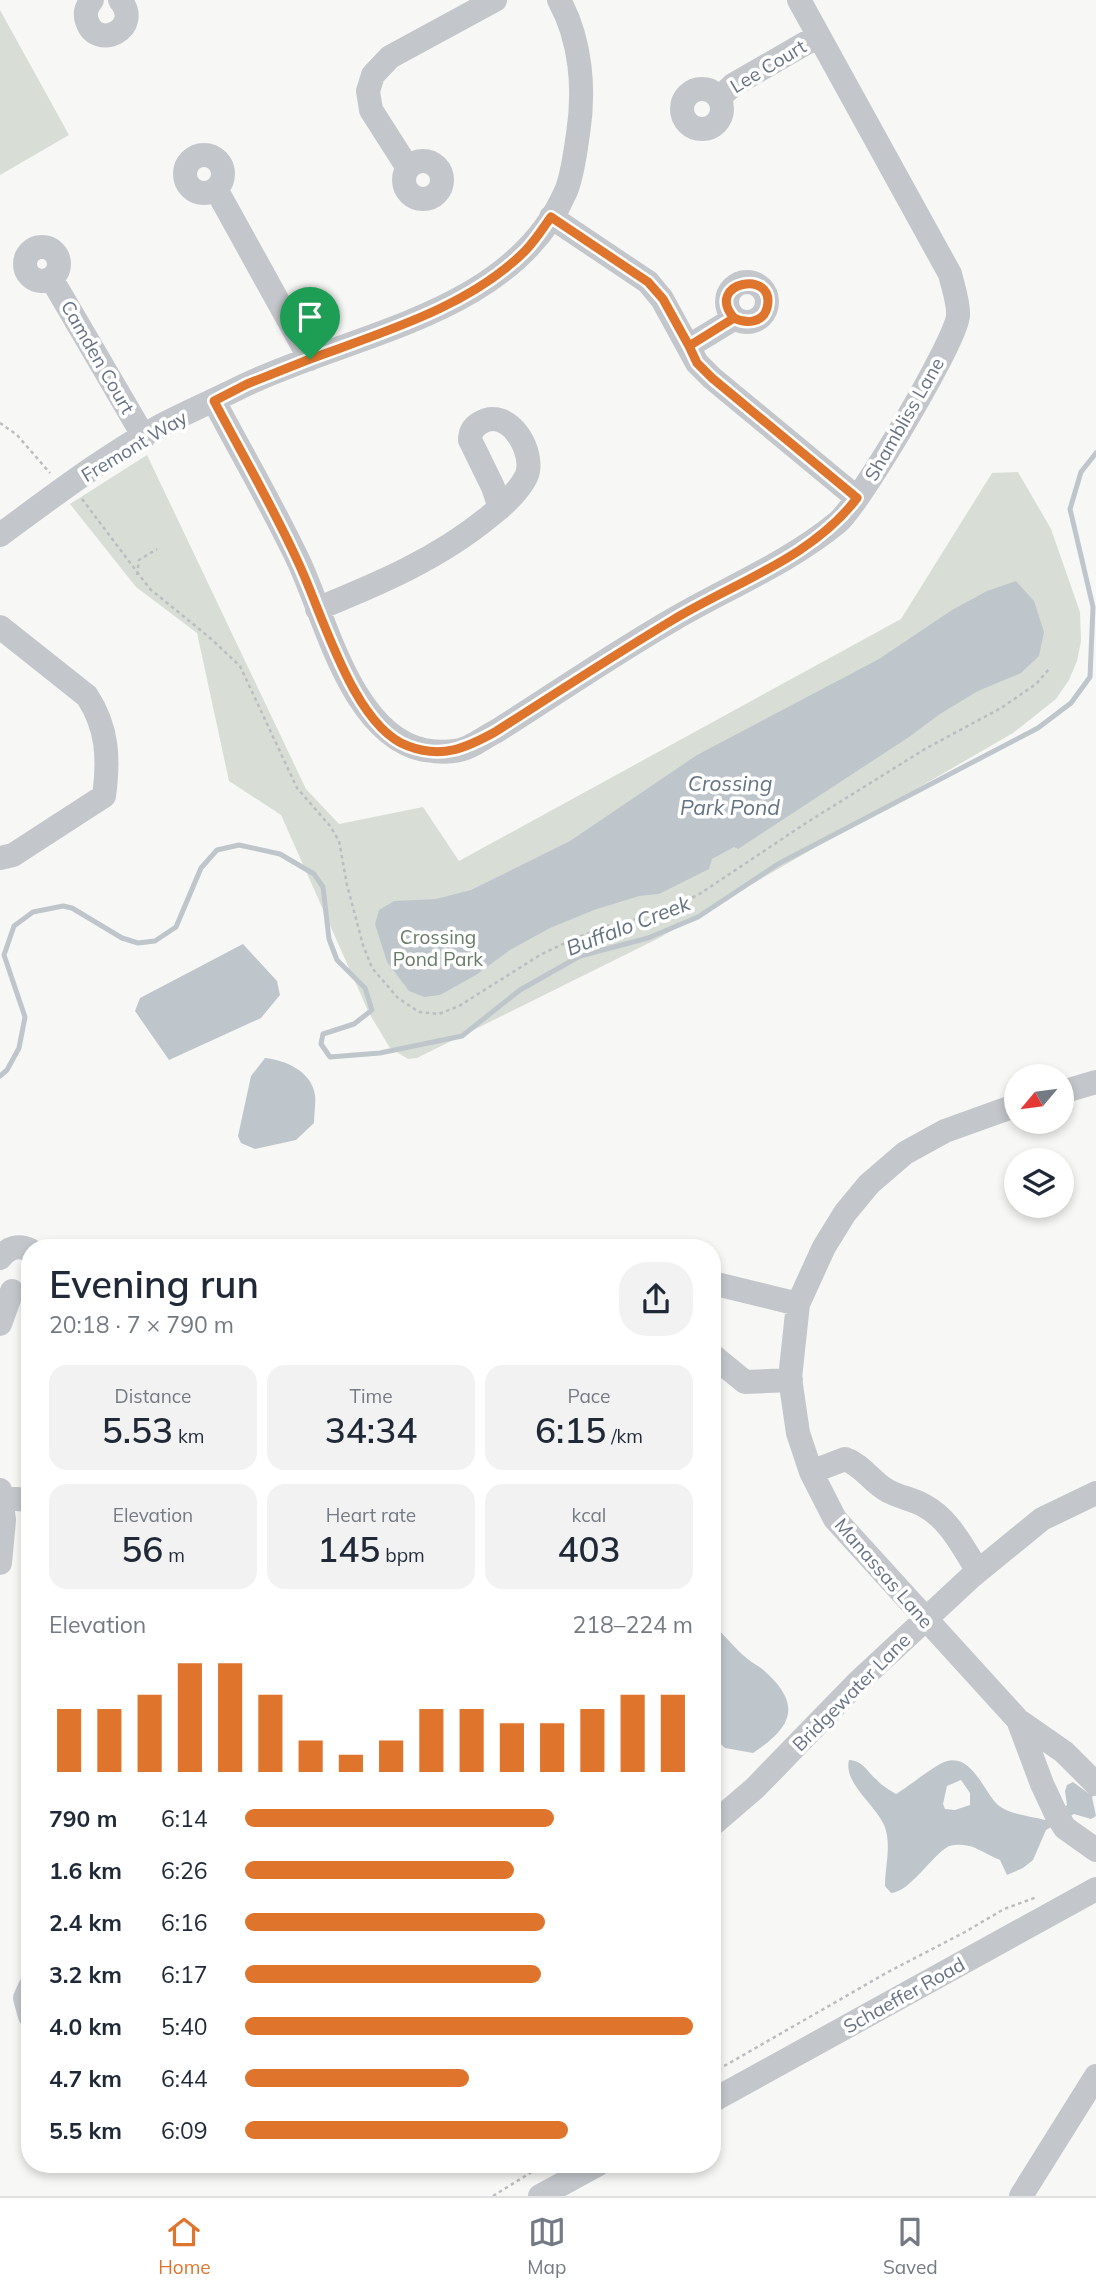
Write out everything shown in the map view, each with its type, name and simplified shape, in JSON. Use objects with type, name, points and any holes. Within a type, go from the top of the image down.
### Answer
[{"type":"street","points":[[92,0],[86,19],[93,31],[105,36],[118,32],[126,21],[125,7],[120,0]]},
{"type":"street","points":[[408,168],[371,110],[368,91],[373,75],[390,57],[495,0]]},
{"type":"street","name":"Fremont Way","points":[[0,536],[65,487],[162,426],[247,384],[412,321],[486,284],[526,250],[551,217],[566,190],[575,158],[581,117],[582,82],[576,46],[559,0]]},
{"type":"street","name":"Shambliss Lane","points":[[214,401],[299,563],[317,609],[364,706],[384,730],[407,746],[436,752],[464,749],[672,620],[809,545],[841,519],[868,483],[941,358],[955,328],[958,314],[950,274],[799,0]]},
{"type":"street","name":"Lee Court","points":[[719,98],[733,85],[818,36]]},
{"type":"street","points":[[216,189],[310,359]]},
{"type":"street","points":[[551,217],[648,282],[663,299],[697,363],[857,498]]},
{"type":"street","name":"Camden Court","points":[[51,278],[144,437]]},
{"type":"street","points":[[689,346],[734,318]]},
{"type":"street","points":[[317,609],[381,583],[438,554],[500,508]]},
{"type":"street","points":[[0,627],[88,696],[105,736],[108,765],[104,796],[13,855],[0,858]]},
{"type":"street","points":[[1074,1088],[1096,1082]]},
{"type":"street","name":"Manassas Lane","points":[[1004,1110],[945,1131],[905,1153],[869,1184],[845,1213],[824,1247],[798,1304],[791,1380],[798,1433],[811,1472],[835,1519],[1018,1720],[1045,1793],[1065,1828],[1096,1850]]},
{"type":"street","points":[[0,1258],[13,1248],[21,1247]]},
{"type":"street","points":[[721,1285],[798,1304]]},
{"type":"street","points":[[0,1324],[14,1287]]},
{"type":"street","points":[[721,1362],[745,1382],[791,1380]]},
{"type":"street","points":[[811,1472],[845,1459],[856,1463],[886,1490],[937,1513],[978,1571]]},
{"type":"street","name":"Bridgewater Lane","points":[[721,1817],[755,1788],[857,1683],[978,1571],[1042,1519],[1096,1493]]},
{"type":"street","points":[[0,1563],[5,1520],[1,1494],[21,1498]]},
{"type":"street","points":[[1018,1720],[1048,1739],[1087,1774]]},
{"type":"street","points":[[1045,1793],[1056,1770],[1087,1774]]},
{"type":"street","name":"Schaeffer Road","points":[[721,2096],[1096,1889]]},
{"type":"street","points":[[1021,2196],[1096,2076]]},
{"type":"street","points":[[540,2196],[582,2173]]},
{"type":"path","points":[[0,422],[18,435],[60,484],[79,495],[149,589],[209,637],[240,666],[297,788],[340,841],[347,885],[372,968],[398,998],[419,1012],[439,1014],[459,1006],[540,955],[572,940],[613,924],[650,916],[698,895],[806,823],[925,749],[1001,708],[1036,684],[1049,667]]},
{"type":"path","points":[[137,575],[139,560],[157,549]]},
{"type":"path","points":[[721,2068],[844,1996],[1004,1909],[1039,1896]]},
{"type":"path","points":[[493,2196],[529,2173]]},
{"type":"green space","points":[[0,10],[69,135],[0,175]]},
{"type":"green space","name":"Crossing Pond Park","points":[[147,455],[306,789],[339,824],[423,807],[459,861],[901,619],[992,473],[1018,472],[1051,529],[1080,612],[1081,641],[1077,661],[1069,680],[1056,699],[1013,733],[659,938],[417,1058],[408,1059],[390,1048],[369,1013],[281,815],[229,781],[197,633],[136,587],[70,504]]},
{"type":"water","name":"Crossing Park Pond","points":[[1016,581],[1034,601],[1044,632],[1039,656],[1021,673],[978,691],[940,714],[738,849],[734,847],[712,859],[709,869],[659,894],[639,896],[594,910],[550,928],[440,995],[424,997],[409,991],[387,962],[375,924],[379,910],[394,901],[436,899],[471,890],[570,841],[697,755],[879,659],[952,610],[987,591]]},
{"type":"water","points":[[243,944],[277,981],[280,995],[261,1018],[169,1060],[135,1011],[140,998]]},
{"type":"water","points":[[265,1058],[281,1061],[297,1069],[309,1080],[315,1095],[314,1123],[296,1140],[255,1149],[241,1143],[238,1136],[251,1076]]},
{"type":"water","points":[[721,1633],[774,1680],[783,1692],[788,1713],[778,1733],[753,1753],[725,1748],[721,1744]]},
{"type":"water","points":[[849,1760],[858,1762],[896,1794],[942,1763],[956,1760],[970,1768],[998,1805],[1014,1813],[1045,1820],[1067,1805],[1065,1791],[1067,1785],[1073,1782],[1088,1793],[1096,1787],[1096,1794],[1092,1797],[1096,1816],[1091,1819],[1074,1814],[1046,1830],[1033,1860],[1007,1875],[1000,1860],[971,1846],[949,1846],[906,1887],[891,1893],[885,1886],[888,1847],[884,1825],[855,1785],[848,1769]],"holes":[[[961,1780],[970,1793],[970,1805],[955,1810],[945,1809],[943,1804],[947,1786]]]},
{"type":"waterway","name":"Buffalo Creek","points":[[0,1076],[7,1070],[19,1048],[25,1017],[4,955],[14,926],[33,912],[63,906],[72,908],[122,938],[138,943],[155,941],[176,927],[201,868],[217,850],[239,845],[280,854],[314,874],[323,887],[329,939],[337,960],[365,988],[372,1010],[354,1024],[323,1034],[321,1044],[330,1057],[380,1053],[462,1036],[520,990],[580,956],[648,938],[698,917],[778,864],[1038,728],[1071,703],[1090,677],[1093,607],[1070,509],[1081,472],[1096,453]]},
{"type":"route","points":[[310,359],[247,384],[214,401],[299,563],[327,633],[364,706],[384,730],[407,746],[436,752],[464,749],[495,732],[672,620],[809,545],[841,519],[857,498],[712,378],[697,363],[689,346],[734,318],[727,300],[738,285],[750,282],[762,288],[766,293],[767,307],[760,318],[747,323],[734,318],[689,346],[663,299],[648,282],[551,217],[526,250],[486,284],[412,321],[310,359]]}]
